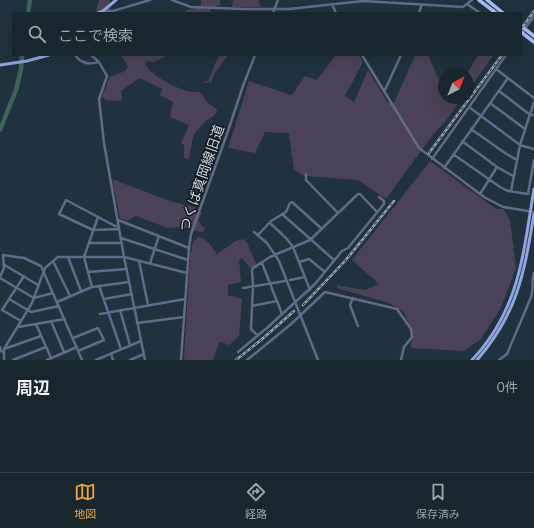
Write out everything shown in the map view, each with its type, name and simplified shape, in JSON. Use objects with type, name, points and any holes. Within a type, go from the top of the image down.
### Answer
[{"type":"highway","points":[[479,0],[495,12]]},
{"type":"highway","points":[[487,0],[502,12]]},
{"type":"highway","points":[[522,27],[534,36]]},
{"type":"highway","points":[[522,34],[534,42]]},
{"type":"main road","points":[[103,11],[116,0]]},
{"type":"main road","points":[[0,65],[22,62],[45,56]]},
{"type":"main road","points":[[477,360],[499,332],[516,297],[524,271],[533,213],[534,189]]},
{"type":"main road","points":[[472,360],[497,329],[513,296],[533,213]]},
{"type":"street","points":[[103,11],[113,11],[150,0]]},
{"type":"street","points":[[172,0],[191,7],[274,10],[363,1],[463,7],[472,0]]},
{"type":"street","points":[[274,10],[278,0]]},
{"type":"street","points":[[332,4],[336,12]]},
{"type":"street","points":[[419,12],[422,4]]},
{"type":"street","points":[[467,4],[479,12]]},
{"type":"street","points":[[522,32],[534,16]]},
{"type":"street","points":[[76,56],[86,63],[91,64],[100,62]]},
{"type":"street","points":[[92,56],[100,62],[107,76],[99,99],[104,143],[124,257],[145,360]]},
{"type":"street","name":"つくば真岡線旧道","points":[[181,360],[189,248],[194,224],[255,56]]},
{"type":"street","points":[[363,56],[418,148],[480,194],[503,207],[533,213]]},
{"type":"street","points":[[385,91],[401,56]]},
{"type":"street","points":[[432,158],[505,56]]},
{"type":"street","points":[[496,69],[534,98]]},
{"type":"street","points":[[444,168],[508,78]]},
{"type":"street","points":[[499,91],[529,114],[534,115]]},
{"type":"street","points":[[511,192],[516,160],[524,129],[534,102]]},
{"type":"street","points":[[490,103],[524,129]]},
{"type":"street","points":[[468,108],[520,145],[534,149]]},
{"type":"street","points":[[471,129],[505,154],[516,160]]},
{"type":"street","points":[[462,141],[497,167],[513,176]]},
{"type":"street","points":[[454,154],[500,187],[511,192],[528,194],[534,160]]},
{"type":"street","points":[[480,194],[497,167]]},
{"type":"street","points":[[306,174],[306,180],[338,213]]},
{"type":"street","points":[[258,336],[251,329],[253,286],[252,270],[276,255],[310,240],[358,194],[360,194],[377,212]]},
{"type":"street","points":[[238,352],[316,284],[334,260],[342,251],[348,248],[384,204],[384,201],[379,197]]},
{"type":"street","points":[[66,200],[119,227],[94,230],[59,214],[66,200]]},
{"type":"street","points":[[258,235],[271,221],[286,212],[290,203],[292,202],[322,229]]},
{"type":"street","points":[[282,214],[334,260]]},
{"type":"street","points":[[92,287],[84,257],[98,217]]},
{"type":"street","points":[[118,220],[189,248]]},
{"type":"street","points":[[271,224],[293,247],[310,290]]},
{"type":"street","points":[[254,232],[267,243],[276,255],[301,314],[318,360]]},
{"type":"street","points":[[150,263],[159,236]]},
{"type":"street","points":[[121,238],[188,260]]},
{"type":"street","points":[[89,243],[122,243]]},
{"type":"street","points":[[53,293],[34,298],[0,277],[4,268],[3,255],[19,256],[39,264],[44,271],[82,360]]},
{"type":"street","points":[[68,257],[81,292]]},
{"type":"street","points":[[2,351],[34,298],[45,268],[58,258],[124,257],[187,273]]},
{"type":"street","points":[[299,262],[309,259],[325,272]]},
{"type":"street","points":[[54,261],[70,296]]},
{"type":"street","points":[[139,261],[148,305]]},
{"type":"street","points":[[262,263],[282,315]]},
{"type":"street","points":[[3,264],[38,285]]},
{"type":"street","points":[[88,272],[127,269]]},
{"type":"street","points":[[499,360],[506,354],[531,297],[533,291],[532,278],[534,273]]},
{"type":"street","points":[[21,321],[1,310],[24,276]]},
{"type":"street","points":[[290,280],[305,277]]},
{"type":"street","points":[[243,288],[285,281]]},
{"type":"street","points":[[57,302],[92,287],[129,282]]},
{"type":"street","points":[[99,286],[121,349]]},
{"type":"street","points":[[247,360],[301,314],[324,292],[397,309],[411,329],[412,337],[404,347],[401,360]]},
{"type":"street","points":[[104,299],[132,294]]},
{"type":"street","points":[[100,314],[185,298]]},
{"type":"street","points":[[353,298],[350,305],[358,326]]},
{"type":"street","points":[[9,299],[31,312],[59,306]]},
{"type":"street","points":[[252,306],[277,301]]},
{"type":"street","points":[[120,310],[130,345]]},
{"type":"street","points":[[137,323],[184,317]]},
{"type":"street","points":[[17,327],[65,319]]},
{"type":"street","points":[[51,321],[64,352]]},
{"type":"street","points":[[36,324],[51,358]]},
{"type":"street","points":[[73,338],[98,328],[104,340],[78,351]]},
{"type":"street","points":[[2,351],[41,336]]},
{"type":"street","points":[[96,360],[140,341]]},
{"type":"street","points":[[0,347],[4,360]]},
{"type":"street","points":[[14,360],[46,347]]},
{"type":"street","points":[[47,360],[77,347]]},
{"type":"street","points":[[111,354],[114,360]]},
{"type":"street","points":[[130,360],[144,354]]},
{"type":"shaded area","points":[[99,0],[110,0],[109,3],[112,12],[96,11]]},
{"type":"shaded area","points":[[201,0],[220,0],[220,5],[210,9],[210,12],[184,12],[201,7]]},
{"type":"shaded area","points":[[233,0],[259,0],[260,7],[232,7]]},
{"type":"shaded area","points":[[122,56],[166,56],[154,62],[147,61],[145,63],[156,76],[168,83],[186,91],[200,92],[208,103],[217,109],[214,115],[194,134],[189,159],[184,158],[184,145],[181,143],[189,125],[170,117],[173,102],[160,95],[162,89],[140,78],[121,91],[122,100],[120,101],[106,100],[102,96],[110,77],[125,71],[128,67]]},
{"type":"shaded area","points":[[219,56],[227,56],[214,74],[211,83],[202,82],[208,81]]},
{"type":"shaded area","points":[[335,56],[360,56],[363,62],[345,96],[354,102],[368,70],[388,103],[394,103],[415,56],[428,56],[438,77],[438,104],[458,104],[432,136],[386,199],[358,180],[305,176],[294,170],[289,133],[265,132],[255,153],[228,148],[249,81],[292,95],[305,76],[317,80]]},
{"type":"shaded area","points":[[477,56],[493,56],[474,82],[474,68],[470,68]]},
{"type":"shaded area","points":[[430,161],[496,209],[503,209],[510,220],[516,268],[501,308],[480,340],[463,351],[411,348],[412,332],[404,312],[389,303],[337,288],[337,285],[365,290],[379,284],[352,260]]},
{"type":"shaded area","points":[[112,179],[170,201],[197,208],[202,213],[198,221],[205,229],[202,232],[182,227],[168,228],[136,216],[127,221],[120,218]]},
{"type":"shaded area","points":[[199,237],[207,241],[217,254],[236,241],[244,239],[258,268],[250,268],[242,258],[239,260],[241,282],[228,285],[228,295],[242,299],[239,336],[229,345],[219,342],[213,360],[184,360],[190,257],[193,242]]},
{"type":"waterway","points":[[28,12],[30,0]]},
{"type":"waterway","points":[[0,130],[16,90],[21,69],[22,56]]},
{"type":"railway","points":[[522,28],[534,11]]},
{"type":"railway","points":[[429,153],[501,56]]},
{"type":"railway","points":[[303,305],[345,261],[394,201]]},
{"type":"railway","points":[[236,360],[294,311]]}]
